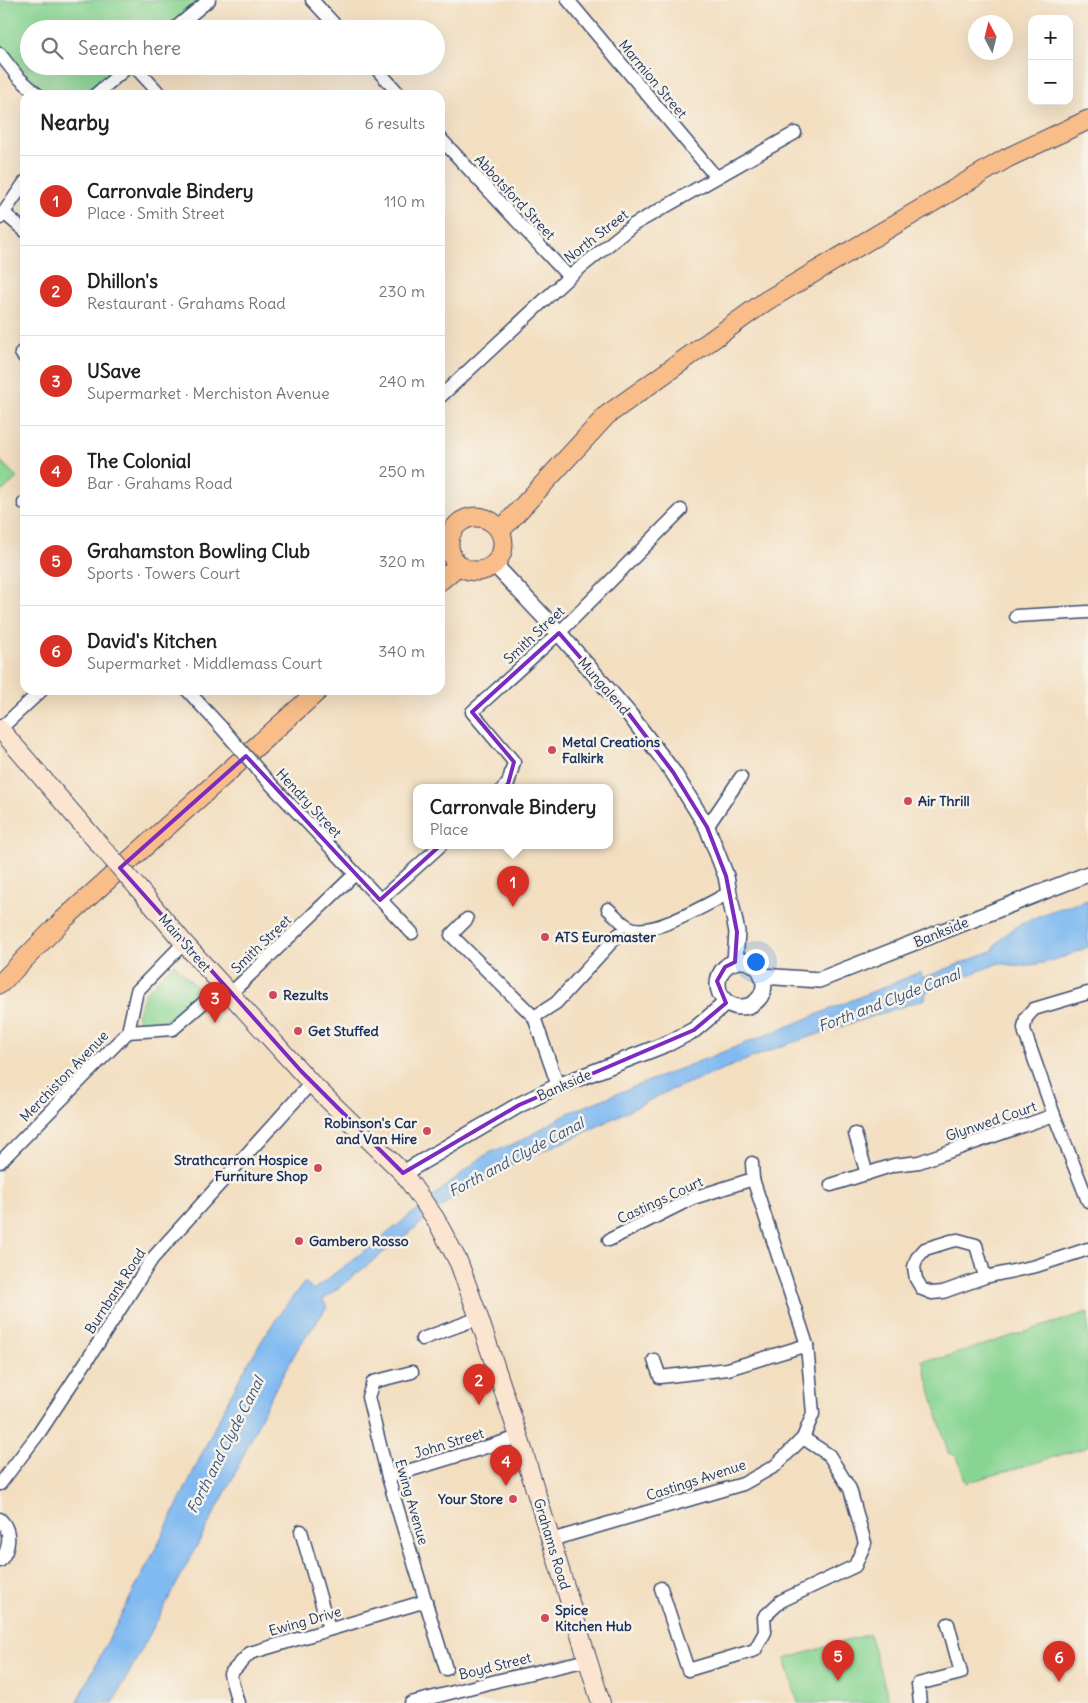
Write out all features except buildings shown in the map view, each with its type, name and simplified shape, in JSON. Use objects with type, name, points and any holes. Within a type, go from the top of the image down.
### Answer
[{"type":"main road","points":[[500,532],[608,415],[766,301],[1006,158],[1088,120]]},
{"type":"main road","points":[[468,518],[486,519],[494,524],[500,532],[503,540],[503,549],[500,557],[486,569],[467,570],[458,565],[452,557],[449,539],[459,523],[468,518]]},
{"type":"main road","points":[[445,577],[458,565]]},
{"type":"main road","points":[[0,984],[63,920],[313,695]]},
{"type":"main road","name":"Main Street","points":[[0,729],[227,990],[311,1082],[403,1173],[435,1218]]},
{"type":"main road","name":"Grahams Road","points":[[435,1218],[459,1263],[479,1318],[519,1437],[601,1703]]},
{"type":"street","points":[[185,20],[209,0]]},
{"type":"street","points":[[312,0],[331,20]]},
{"type":"street","name":"Marmion Street","points":[[568,0],[716,176]]},
{"type":"street","points":[[0,54],[18,77],[32,90]]},
{"type":"street","points":[[101,90],[118,75]]},
{"type":"street","points":[[142,75],[156,90]]},
{"type":"street","points":[[382,75],[396,90]]},
{"type":"street","name":"North Street","points":[[445,392],[568,277],[633,225],[716,176],[795,133]]},
{"type":"street","name":"Abbotsford Street","points":[[445,143],[568,277]]},
{"type":"street","points":[[20,189],[2,216],[20,228]]},
{"type":"street","name":"Smith Street","points":[[508,784],[514,762],[472,712],[559,633],[681,510]]},
{"type":"street","name":"Mungalend","points":[[494,564],[559,633],[640,728],[673,772],[707,827],[726,876],[737,932],[735,962]]},
{"type":"street","points":[[1016,616],[1088,612]]},
{"type":"street","points":[[0,729],[37,695]]},
{"type":"street","name":"Hendry Street","points":[[192,695],[266,778],[412,933]]},
{"type":"street","points":[[707,827],[742,777]]},
{"type":"street","points":[[380,900],[437,849]]},
{"type":"street","name":"Smith Street","points":[[227,990],[355,874]]},
{"type":"street","name":"Bankside","points":[[762,976],[819,980],[1088,874]]},
{"type":"street","points":[[608,909],[630,928],[647,930],[668,923],[729,893]]},
{"type":"street","points":[[467,918],[451,935],[534,1017],[558,1086]]},
{"type":"street","points":[[534,1017],[556,1003],[619,934]]},
{"type":"street","name":"Merchiston Avenue","points":[[0,1162],[128,1032],[137,991],[184,942]]},
{"type":"street","points":[[743,961],[758,968],[764,984],[756,1002],[741,1008],[733,1007],[726,1003],[717,989],[720,973],[725,967],[735,962],[743,961]]},
{"type":"street","name":"Merchiston Avenue","points":[[128,1032],[173,1029],[227,990]]},
{"type":"street","name":"Glynwed Court","points":[[831,1185],[894,1165],[919,1162],[1054,1115],[1025,1033],[1026,1018],[1034,1010],[1088,993]]},
{"type":"street","name":"Bankside","points":[[403,1173],[519,1105],[558,1086],[669,1043],[694,1030],[726,1003]]},
{"type":"street","name":"Burnbank Road","points":[[0,1484],[39,1433],[102,1339],[152,1259],[311,1082]]},
{"type":"street","points":[[1054,1115],[1088,1201]]},
{"type":"street","points":[[855,1134],[867,1174]]},
{"type":"street","points":[[752,1163],[753,1179]]},
{"type":"street","name":"Castings Avenue","points":[[551,1540],[743,1484],[775,1466],[803,1438],[814,1414],[807,1345],[768,1230],[753,1179]]},
{"type":"street","name":"Castings Court","points":[[609,1240],[693,1198],[753,1179]]},
{"type":"street","points":[[985,1278],[976,1245],[958,1240],[951,1240],[926,1249],[917,1258],[914,1267],[916,1279],[922,1289],[932,1293],[943,1292],[985,1278],[1036,1266],[1088,1249]]},
{"type":"street","points":[[422,1338],[479,1318]]},
{"type":"street","points":[[654,1360],[660,1377],[728,1369],[807,1345]]},
{"type":"street","name":"Ewing Avenue","points":[[412,1372],[373,1382],[368,1397],[388,1477],[446,1669]]},
{"type":"street","name":"John Street","points":[[388,1477],[519,1437]]},
{"type":"street","points":[[661,1588],[688,1670],[755,1650],[765,1632],[764,1617],[781,1601],[855,1566],[865,1543],[850,1489],[829,1455],[803,1438]]},
{"type":"street","points":[[0,1519],[8,1532],[9,1539],[7,1550],[0,1561]]},
{"type":"street","points":[[302,1531],[329,1629]]},
{"type":"street","name":"Ewing Drive","points":[[238,1703],[230,1674],[250,1652],[426,1601]]},
{"type":"street","points":[[920,1703],[918,1684],[961,1673],[948,1624]]},
{"type":"street","name":"Boyd Street","points":[[411,1703],[588,1660]]},
{"type":"highlighted area","points":[[559,633],[629,714],[673,772],[707,827],[726,876],[737,932],[735,962],[725,967],[717,981],[726,1003],[694,1030],[519,1105],[403,1173],[301,1071],[120,868],[246,756],[380,900],[508,784],[514,762],[472,712]]},
{"type":"green space","points":[[0,0],[209,0],[185,20],[20,20],[20,75],[118,75],[101,90],[33,90],[0,54]]},
{"type":"green space","points":[[0,460],[17,478],[0,493]]},
{"type":"green space","points":[[174,964],[203,994],[169,1019],[154,1024],[144,1025],[140,1023],[137,1015],[146,992]]},
{"type":"green space","points":[[1088,1312],[1088,1447],[966,1483],[957,1456],[948,1453],[922,1360],[942,1358]]},
{"type":"green space","points":[[869,1634],[890,1703],[798,1703],[785,1659]]},
{"type":"water","name":"Forth and Clyde Canal","points":[[1088,900],[1088,947],[1066,956],[1034,964],[1011,965],[999,963],[926,992],[925,999],[779,1047],[666,1092],[584,1133],[508,1166],[448,1202],[323,1300],[327,1307],[298,1348],[269,1400],[231,1482],[113,1703],[77,1703],[233,1391],[266,1334],[305,1282],[313,1290],[482,1157],[495,1150],[517,1143],[570,1112],[920,972],[923,978],[992,951],[1000,940],[1021,924],[1048,912]]},
{"type":"place","name":"Metal Creations Falkirk","points":[[552,750]]},
{"type":"place","name":"Air Thrill","points":[[908,801]]},
{"type":"place","name":"Carronvale Bindery","points":[[513,907]]},
{"type":"place","name":"ATS Euromaster","points":[[545,937]]},
{"type":"place","name":"Rezults","points":[[273,995]]},
{"type":"place","name":"USave","points":[[215,1023]]},
{"type":"place","name":"Get Stuffed","points":[[298,1031]]},
{"type":"place","name":"Robinson's Car and Van Hire","points":[[427,1131]]},
{"type":"place","name":"Strathcarron Hospice Furniture Shop","points":[[318,1168]]},
{"type":"place","name":"Gambero Rosso","points":[[299,1241]]},
{"type":"place","name":"Dhillon's","points":[[479,1405]]},
{"type":"place","name":"The Colonial","points":[[506,1486]]},
{"type":"place","name":"Your Store","points":[[513,1499]]},
{"type":"place","name":"Spice Kitchen Hub","points":[[545,1618]]},
{"type":"place","name":"Grahamston Bowling Club","points":[[838,1681]]},
{"type":"place","name":"David's Kitchen","points":[[1059,1682]]}]
